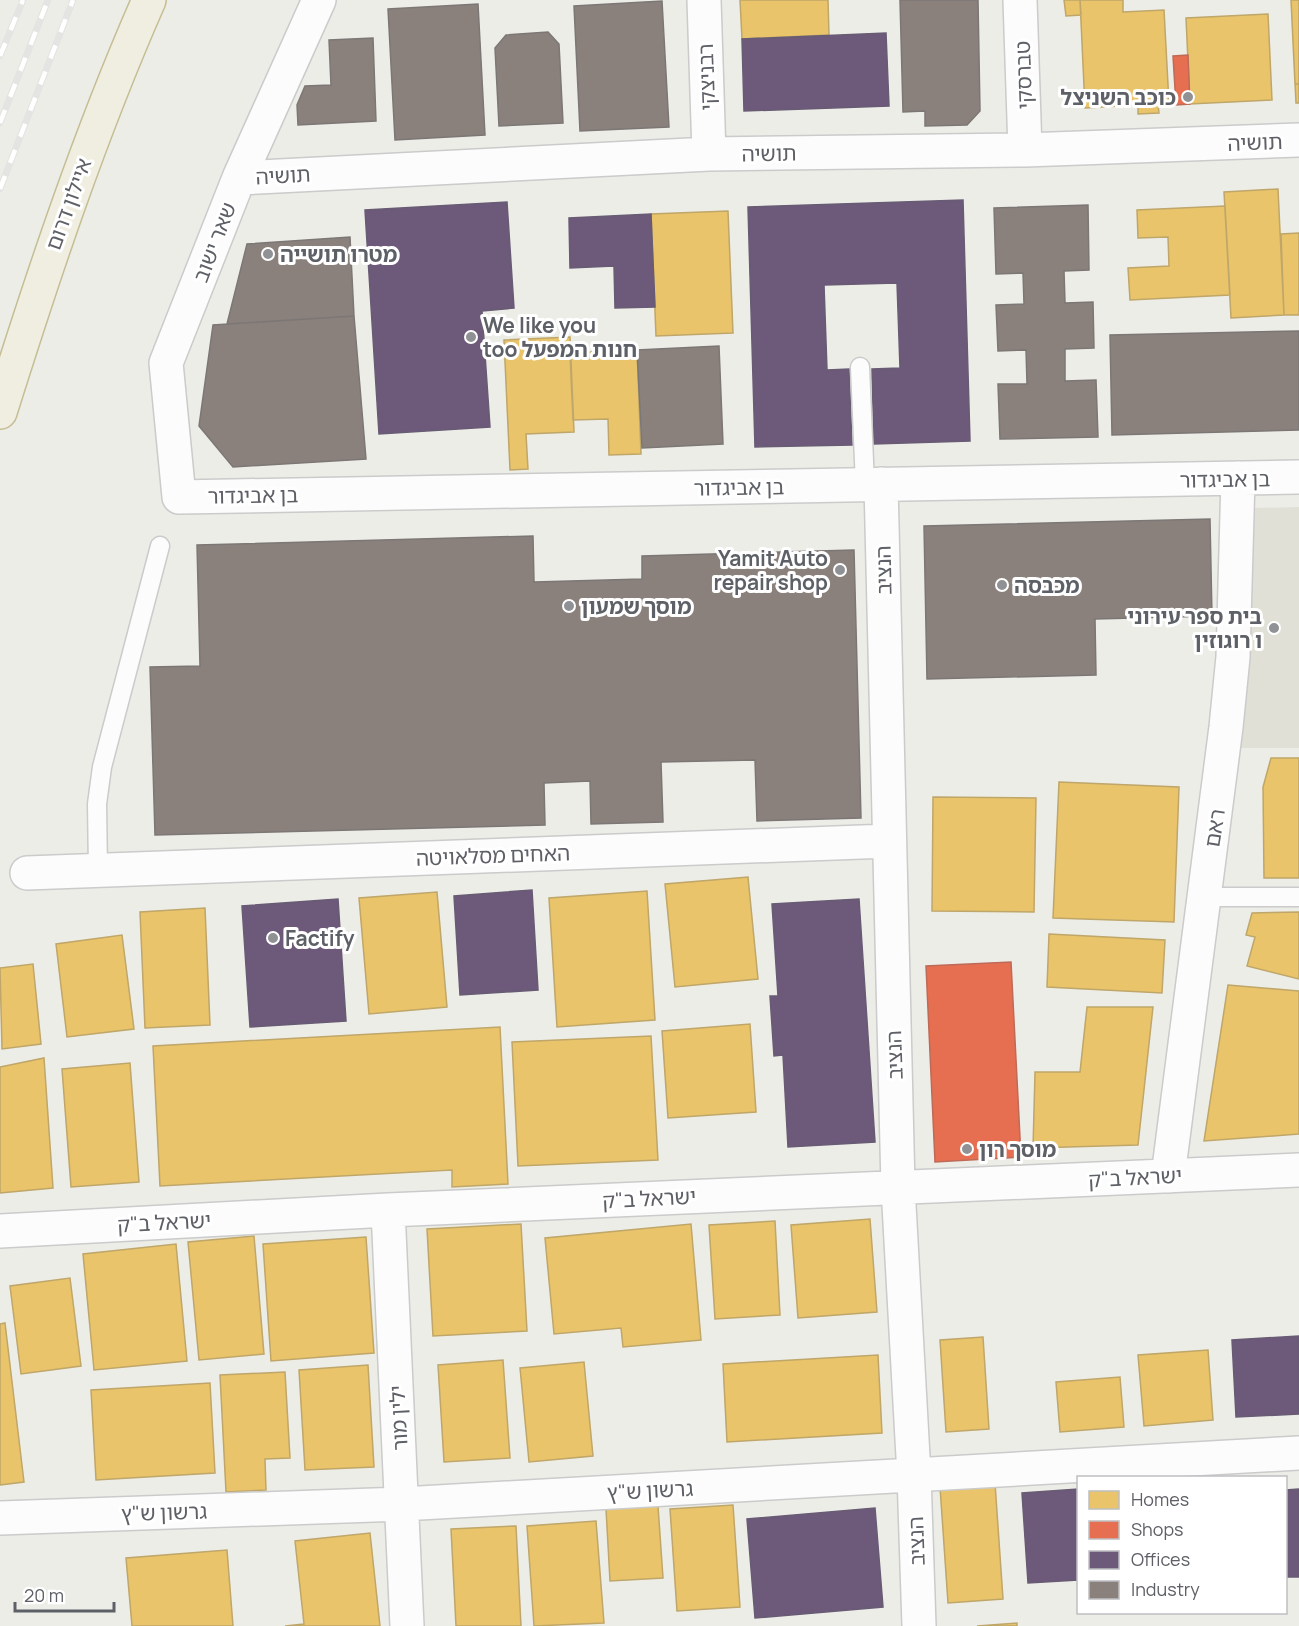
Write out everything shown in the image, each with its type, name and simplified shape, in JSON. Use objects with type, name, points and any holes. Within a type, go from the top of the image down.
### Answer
[{"type":"highway","name":"איילון דרום","points":[[0,412],[52,245],[107,100],[149,0]]},
{"type":"street","name":"שאר ישוב","points":[[178,497],[166,363],[239,178],[319,0]]},
{"type":"street","name":"רבניצקי","points":[[704,0],[709,154]]},
{"type":"street","name":"טברסקי","points":[[1020,0],[1025,150]]},
{"type":"street","name":"תושיה","points":[[239,178],[709,154],[1025,150],[1299,140]]},
{"type":"street","name":"בן אביגדור","points":[[178,497],[1299,477]]},
{"type":"street","name":"ראם","points":[[1168,1176],[1203,897],[1219,795],[1233,657],[1238,478]]},
{"type":"street","name":"הנציב","points":[[873,485],[888,841],[898,1187],[914,1475],[919,1626]]},
{"type":"street","name":"האחים מסלאויטה","points":[[27,873],[888,841]]},
{"type":"street","name":"ישראל ב\"ק","points":[[0,1231],[388,1210],[1299,1170]]},
{"type":"street","name":"ילין מור","points":[[388,1210],[407,1626]]},
{"type":"street","name":"גרשון ש\"ץ","points":[[0,1518],[402,1504],[1299,1453]]},
{"type":"lane","points":[[860,367],[873,485]]},
{"type":"lane","points":[[98,870],[97,804],[102,767],[160,546]]},
{"type":"lane","points":[[1203,897],[1299,897]]},
{"type":"shaded area","name":"בית ספר עירוני ו רוגוזין","points":[[1299,507],[1299,748],[1241,748],[1255,508]]},
{"type":"building: Homes","points":[[740,0],[828,0],[829,35],[742,39]]},
{"type":"building: Homes","points":[[1064,0],[1080,0],[1081,15],[1066,16]]},
{"type":"building: Homes","points":[[1080,0],[1123,0],[1123,12],[1164,10],[1169,103],[1158,104],[1159,113],[1138,114],[1138,105],[1085,108]]},
{"type":"building: Homes","points":[[1291,0],[1299,0],[1299,103],[1296,103]]},
{"type":"building: Homes","points":[[1291,0],[1299,0],[1299,84],[1295,84]]},
{"type":"building: Homes","points":[[1268,14],[1272,100],[1190,104],[1186,18]]},
{"type":"building: Homes","points":[[1278,189],[1284,315],[1231,318],[1224,192]]},
{"type":"building: Homes","points":[[1225,206],[1230,295],[1130,300],[1128,268],[1169,266],[1168,237],[1138,238],[1137,210]]},
{"type":"building: Homes","points":[[728,211],[733,333],[656,336],[651,214]]},
{"type":"building: Homes","points":[[1299,233],[1299,315],[1284,315],[1281,234]]},
{"type":"building: Homes","points":[[570,337],[574,432],[526,434],[528,469],[510,470],[504,340]]},
{"type":"building: Homes","points":[[637,350],[641,454],[609,455],[608,419],[573,420],[570,353]]},
{"type":"building: Homes","points":[[1271,758],[1299,758],[1299,878],[1264,878],[1263,787]]},
{"type":"building: Homes","points":[[1059,782],[1179,787],[1174,922],[1053,918]]},
{"type":"building: Homes","points":[[933,797],[1036,798],[1034,912],[932,911]]},
{"type":"building: Homes","points":[[748,877],[758,979],[675,987],[665,884]]},
{"type":"building: Homes","points":[[647,891],[655,1020],[557,1027],[549,898]]},
{"type":"building: Homes","points":[[437,892],[447,1007],[369,1014],[359,898]]},
{"type":"building: Homes","points":[[205,908],[210,1025],[145,1028],[140,912]]},
{"type":"building: Homes","points":[[1299,912],[1299,979],[1247,966],[1255,937],[1246,935],[1252,913]]},
{"type":"building: Homes","points":[[1049,934],[1165,940],[1162,993],[1047,987]]},
{"type":"building: Homes","points":[[122,935],[134,1029],[67,1037],[56,944]]},
{"type":"building: Homes","points":[[33,964],[41,1044],[2,1049],[0,968]]},
{"type":"building: Homes","points":[[1228,985],[1299,991],[1299,1134],[1204,1141]]},
{"type":"building: Homes","points":[[1087,1007],[1153,1007],[1138,1145],[1033,1148],[1035,1072],[1080,1072]]},
{"type":"building: Homes","points":[[750,1024],[756,1112],[668,1118],[662,1031]]},
{"type":"building: Homes","points":[[500,1027],[508,1184],[452,1187],[452,1170],[160,1186],[153,1046]]},
{"type":"building: Homes","points":[[651,1036],[658,1160],[518,1166],[512,1042]]},
{"type":"building: Homes","points":[[44,1058],[53,1188],[0,1193],[0,1067]]},
{"type":"building: Homes","points":[[130,1063],[139,1182],[71,1187],[62,1069]]},
{"type":"building: Homes","points":[[870,1219],[877,1312],[798,1318],[791,1225]]},
{"type":"building: Homes","points":[[775,1221],[780,1315],[715,1319],[709,1225]]},
{"type":"building: Homes","points":[[521,1224],[527,1331],[433,1336],[427,1229]]},
{"type":"building: Homes","points":[[691,1224],[701,1340],[623,1347],[621,1328],[554,1334],[545,1238]]},
{"type":"building: Homes","points":[[254,1236],[264,1354],[199,1360],[188,1242]]},
{"type":"building: Homes","points":[[366,1237],[374,1353],[271,1361],[263,1244]]},
{"type":"building: Homes","points":[[176,1244],[187,1361],[94,1370],[83,1254]]},
{"type":"building: Homes","points":[[70,1278],[81,1366],[21,1374],[10,1286]]},
{"type":"building: Homes","points":[[5,1323],[24,1482],[0,1485],[0,1324]]},
{"type":"building: Homes","points":[[983,1337],[989,1429],[946,1432],[940,1340]]},
{"type":"building: Homes","points":[[1208,1350],[1213,1420],[1144,1426],[1138,1355]]},
{"type":"building: Homes","points":[[878,1355],[882,1433],[727,1442],[723,1364]]},
{"type":"building: Homes","points":[[503,1360],[510,1458],[444,1462],[438,1365]]},
{"type":"building: Homes","points":[[584,1362],[593,1456],[529,1462],[520,1368]]},
{"type":"building: Homes","points":[[368,1365],[374,1467],[305,1470],[299,1370]]},
{"type":"building: Homes","points":[[285,1372],[290,1458],[265,1459],[266,1490],[226,1492],[220,1375]]},
{"type":"building: Homes","points":[[1120,1377],[1124,1427],[1060,1432],[1056,1382]]},
{"type":"building: Homes","points":[[210,1383],[215,1473],[96,1480],[91,1390]]},
{"type":"building: Homes","points":[[995,1483],[1003,1599],[948,1603],[940,1487]]},
{"type":"building: Homes","points":[[733,1505],[740,1607],[677,1611],[670,1509]]},
{"type":"building: Homes","points":[[658,1506],[663,1578],[610,1581],[606,1509]]},
{"type":"building: Homes","points":[[596,1521],[604,1623],[534,1626],[527,1526]]},
{"type":"building: Homes","points":[[516,1526],[521,1626],[456,1626],[451,1529]]},
{"type":"building: Homes","points":[[370,1533],[380,1626],[285,1626],[304,1624],[295,1541]]},
{"type":"building: Homes","points":[[227,1550],[233,1626],[132,1626],[126,1558]]},
{"type":"building: Homes","points":[[1017,1623],[1017,1626],[977,1626]]},
{"type":"building: Shops","points":[[1188,55],[1190,104],[1176,105],[1173,56]]},
{"type":"building: Shops","points":[[1011,962],[1021,1157],[935,1162],[926,966]]},
{"type":"building: Offices","points":[[886,33],[889,106],[744,111],[742,39]]},
{"type":"building: Offices","points":[[963,200],[970,441],[874,444],[872,369],[900,368],[897,283],[824,285],[827,370],[849,369],[852,445],[755,447],[748,207]]},
{"type":"building: Offices","points":[[507,202],[514,308],[482,311],[490,427],[379,434],[365,210]]},
{"type":"building: Offices","points":[[651,214],[655,307],[615,308],[614,266],[570,268],[569,218]]},
{"type":"building: Offices","points":[[532,890],[538,990],[460,995],[454,896]]},
{"type":"building: Offices","points":[[338,899],[346,1021],[250,1027],[242,906]]},
{"type":"building: Offices","points":[[859,899],[875,1142],[788,1147],[783,1055],[774,1056],[770,996],[778,996],[772,904]]},
{"type":"building: Offices","points":[[1299,1336],[1299,1414],[1236,1417],[1232,1340]]},
{"type":"building: Offices","points":[[1077,1489],[1077,1580],[1028,1583],[1022,1493]]},
{"type":"building: Offices","points":[[1299,1489],[1299,1577],[1287,1577],[1287,1490]]},
{"type":"building: Offices","points":[[875,1508],[883,1607],[755,1618],[747,1519]]},
{"type":"building: Industry","points":[[900,0],[978,0],[980,111],[967,125],[925,126],[925,111],[903,112]]},
{"type":"building: Industry","points":[[662,1],[669,127],[580,131],[574,6]]},
{"type":"building: Industry","points":[[478,4],[485,135],[395,140],[388,9]]},
{"type":"building: Industry","points":[[548,32],[559,44],[563,123],[499,126],[495,48],[506,35]]},
{"type":"building: Industry","points":[[373,38],[376,121],[298,125],[297,105],[305,86],[331,85],[329,40]]},
{"type":"building: Industry","points":[[1088,205],[1089,270],[1064,271],[1065,303],[1093,302],[1094,348],[1065,349],[1065,381],[1096,380],[1098,437],[1000,439],[998,384],[1027,384],[1026,350],[998,351],[996,305],[1024,304],[1023,273],[996,274],[994,208]]},
{"type":"building: Industry","points":[[350,237],[354,316],[227,324],[247,244]]},
{"type":"building: Industry","points":[[354,316],[366,459],[233,467],[199,426],[213,325]]},
{"type":"building: Industry","points":[[1299,331],[1299,430],[1112,435],[1110,335]]},
{"type":"building: Industry","points":[[719,346],[723,444],[642,448],[637,350]]},
{"type":"building: Industry","points":[[1210,519],[1212,616],[1095,619],[1096,675],[927,679],[924,526]]},
{"type":"building: Industry","points":[[533,536],[534,582],[642,579],[642,556],[854,550],[861,818],[757,821],[755,760],[661,762],[663,822],[591,824],[590,781],[544,783],[545,825],[155,835],[150,667],[200,666],[197,545]]},
{"type":"railway","points":[[0,56],[23,0]]},
{"type":"railway","points":[[0,123],[48,0]]},
{"type":"railway","points":[[0,189],[73,0]]},
{"type":"place","name":"כוכב השניצל","points":[[1188,97]]},
{"type":"place","name":"מטרו תושייה","points":[[268,254]]},
{"type":"place","name":"We like you too חנות המפעל","points":[[471,337]]},
{"type":"place","name":"Yamit Auto repair shop","points":[[840,570]]},
{"type":"place","name":"מכבסה","points":[[1002,585]]},
{"type":"place","name":"מוסך שמעון","points":[[569,606]]},
{"type":"place","name":"בית ספר עירוני ו רוגוזין","points":[[1274,628]]},
{"type":"place","name":"Factify","points":[[273,938]]},
{"type":"place","name":"מוסך רון","points":[[967,1149]]}]
